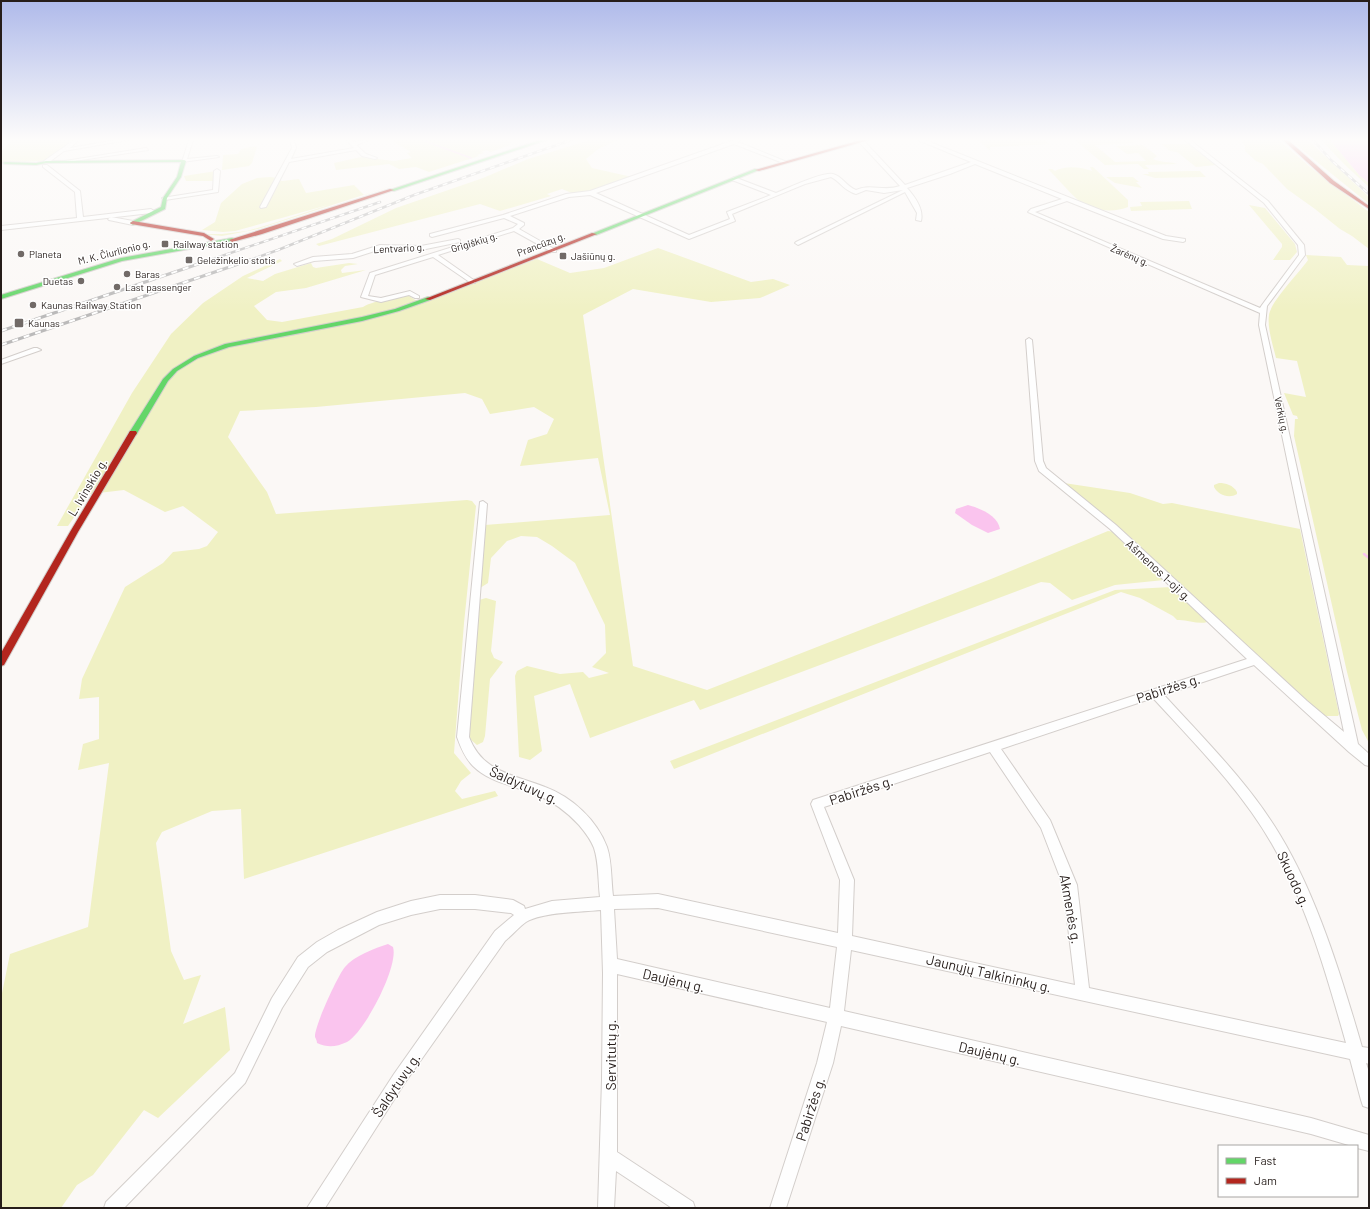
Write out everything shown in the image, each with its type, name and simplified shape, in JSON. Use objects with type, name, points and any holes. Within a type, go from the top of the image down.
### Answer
[{"type":"street","points":[[78,196],[80,219]]},
{"type":"street","points":[[133,223],[161,210],[165,198],[178,196]]},
{"type":"street","points":[[263,207],[268,196]]},
{"type":"street","points":[[211,242],[276,225],[363,196]]},
{"type":"street","points":[[211,242],[270,230],[373,196]]},
{"type":"street","name":"Lentvario g.","points":[[432,235],[505,216],[564,196]]},
{"type":"street","points":[[599,196],[689,237],[732,220],[729,214],[772,196]]},
{"type":"street","name":"Prancūzų g.","points":[[218,348],[249,340],[375,316],[415,304],[691,196]]},
{"type":"street","points":[[798,243],[888,196]]},
{"type":"street","points":[[910,196],[920,211],[919,220]]},
{"type":"street","points":[[1062,196],[1165,238],[1183,240]]},
{"type":"street","name":"Verkių g.","points":[[1261,196],[1301,245],[1302,255],[1268,298],[1264,306],[1262,322],[1266,348],[1353,748]]},
{"type":"street","points":[[1353,196],[1369,208]]},
{"type":"street","name":"Žarėnų g.","points":[[1066,198],[1031,212],[1263,312]]},
{"type":"street","points":[[1,228],[151,211]]},
{"type":"street","points":[[505,216],[522,224],[515,229],[554,250]]},
{"type":"street","points":[[99,217],[133,223],[192,238]]},
{"type":"street","name":"Grigiškių g.","points":[[417,297],[410,293],[381,300],[364,297],[372,274],[515,229]]},
{"type":"street","name":"Lentvario g.","points":[[297,264],[313,259],[344,258],[380,247],[421,248],[501,233]]},
{"type":"street","name":"M. K. Čiurlionio g.","points":[[2,294],[129,254],[192,238],[211,242]]},
{"type":"street","name":"M. K. Čiurlionio g.","points":[[30,285],[134,257],[211,242]]},
{"type":"street","name":"Grigiškių g.","points":[[434,255],[473,282]]},
{"type":"street","name":"Ašmenos 1-oji g.","points":[[1029,340],[1039,461],[1042,469],[1113,527],[1256,660],[1369,761]]},
{"type":"street","name":"L. Ivinskio g.","points":[[1,662],[74,532],[164,381],[178,367],[218,348]]},
{"type":"street","points":[[1,362],[37,350]]},
{"type":"street","name":"Šaldytuvų g.","points":[[315,1208],[399,1079],[500,936],[522,917],[534,912],[552,908],[607,903],[601,851],[597,838],[573,810],[557,798],[535,787],[490,772],[476,763],[466,749],[463,737],[464,722],[483,504]]},
{"type":"street","name":"Pabiržės g.","points":[[778,1208],[825,1064],[836,1017],[845,941],[847,880],[817,804],[993,748],[1256,660]]},
{"type":"street","name":"Skuodo g.","points":[[1155,693],[1253,806],[1269,829],[1290,867],[1306,900],[1362,1055],[1369,1100]]},
{"type":"street","name":"Akmenės g.","points":[[993,748],[1046,824],[1070,885],[1083,994]]},
{"type":"street","name":"Jaunųjų Talkininkų g.","points":[[607,903],[658,901],[1362,1055]]},
{"type":"street","points":[[112,1208],[240,1078],[277,1004],[303,962],[322,947],[377,919],[411,908],[440,902],[475,902],[513,907],[519,911],[522,917]]},
{"type":"street","name":"Servitutų g.","points":[[606,1208],[609,1156],[610,965],[607,903]]},
{"type":"street","name":"Daujėnų g.","points":[[610,965],[1311,1126],[1369,1143]]},
{"type":"street","points":[[609,1156],[687,1208]]},
{"type":"green space","points":[[228,196],[360,196],[258,229],[222,236],[202,234],[222,234],[247,231],[328,205],[235,231],[223,232],[202,230],[215,222],[221,203]]},
{"type":"green space","points":[[430,196],[550,196],[500,211],[480,204],[319,246],[316,244],[332,239],[396,208]]},
{"type":"green space","points":[[1124,196],[1128,200],[1128,207],[1116,210],[1096,209],[1084,204],[1075,197]]},
{"type":"green space","points":[[1297,196],[1349,196],[1369,212],[1369,249],[1340,229]]},
{"type":"green space","points":[[1360,196],[1368,196],[1369,204]]},
{"type":"green space","points":[[1189,201],[1192,209],[1131,211],[1130,207],[1142,206],[1140,202]]},
{"type":"green space","points":[[1249,205],[1265,208],[1295,244],[1297,252],[1290,260],[1273,260],[1282,247],[1282,244]]},
{"type":"green space","points":[[658,248],[751,282],[773,279],[790,285],[760,298],[711,302],[633,289],[583,315],[633,666],[707,690],[991,579],[1108,531],[1115,532],[1164,580],[1115,585],[1072,600],[1050,583],[1041,582],[700,710],[694,700],[590,738],[570,684],[534,696],[542,751],[530,760],[519,757],[515,676],[517,671],[527,666],[560,674],[583,672],[589,678],[609,673],[592,667],[606,653],[605,625],[575,563],[537,537],[521,536],[507,541],[491,558],[488,583],[480,588],[485,525],[610,515],[598,458],[520,466],[528,440],[547,434],[554,419],[534,407],[490,414],[482,399],[465,393],[316,407],[240,411],[228,437],[267,492],[276,514],[467,500],[472,501],[476,506],[464,623],[454,753],[471,773],[461,781],[455,791],[462,799],[495,791],[498,796],[244,879],[241,809],[212,811],[162,832],[156,843],[171,951],[184,980],[201,975],[183,1024],[225,1007],[230,1050],[158,1118],[144,1110],[93,1175],[77,1185],[61,1208],[1,1208],[1,998],[10,954],[88,927],[109,763],[78,770],[83,744],[99,739],[99,697],[79,699],[82,679],[125,587],[163,563],[173,552],[199,549],[207,546],[218,532],[183,506],[165,512],[124,490],[90,494],[68,526],[57,526],[132,393],[171,334],[203,303],[243,276],[280,259],[282,261],[247,278],[263,281],[275,274],[311,263],[313,267],[316,268],[349,263],[358,264],[345,266],[341,270],[342,273],[366,270],[306,288],[276,292],[254,306],[267,320],[282,322],[363,307],[378,301],[399,297],[409,296],[417,301],[537,259],[570,273],[604,268]]},
{"type":"green space","points":[[1306,255],[1341,257],[1347,265],[1369,266],[1369,743],[1362,730],[1347,672],[1294,436],[1295,419],[1298,419],[1297,416],[1293,415],[1284,393],[1306,397],[1297,361],[1276,358],[1269,325],[1269,315],[1271,309],[1280,295],[1308,260]]},
{"type":"green space","points":[[1064,483],[1130,493],[1163,504],[1172,503],[1300,529],[1339,714],[1338,716],[1326,716],[1318,712],[1253,654],[1129,536]]},
{"type":"green space","points":[[1219,483],[1231,486],[1237,494],[1227,496],[1221,494],[1214,487],[1214,485]]},
{"type":"green space","points":[[1171,587],[1206,618],[1207,622],[1200,623],[1177,620],[1173,616],[1140,598],[1121,592],[674,769],[670,761],[1115,590]]},
{"type":"green space","points":[[486,598],[496,601],[491,651],[494,658],[503,662],[490,679],[485,736],[483,742],[477,745],[470,739],[469,726],[479,600]]},
{"type":"shaded area","points":[[968,505],[983,510],[992,516],[999,524],[1000,529],[988,533],[972,525],[955,513],[956,509]]},
{"type":"shaded area","points":[[388,944],[393,947],[391,968],[379,998],[363,1026],[354,1036],[343,1044],[328,1046],[317,1043],[315,1037],[318,1023],[332,990],[345,967],[359,956]]},
{"type":"waterway","points":[[1364,554],[1369,558]]},
{"type":"railway","points":[[247,261],[410,196]]},
{"type":"railway","points":[[207,261],[380,202]]},
{"type":"railway","points":[[1,331],[210,260]]},
{"type":"railway","points":[[1,345],[250,260]]},
{"type":"traffic: fast","points":[[133,223],[163,208],[166,196]]},
{"type":"traffic: fast","points":[[594,234],[690,196]]},
{"type":"traffic: fast","points":[[1,297],[121,260],[232,240]]},
{"type":"traffic: fast","points":[[133,433],[165,380],[175,370],[196,357],[227,345],[362,319],[397,310],[428,299]]},
{"type":"traffic: jam","points":[[232,240],[260,233],[372,196]]},
{"type":"traffic: jam","points":[[1353,196],[1369,208]]},
{"type":"traffic: jam","points":[[133,223],[204,235],[211,239]]},
{"type":"traffic: jam","points":[[428,299],[594,234]]},
{"type":"traffic: jam","points":[[1,662],[74,532],[133,433]]},
{"type":"place","name":"Railway station","points":[[165,244]]},
{"type":"place","name":"Planeta","points":[[21,254]]},
{"type":"place","name":"Jašiūnų g.","points":[[563,256]]},
{"type":"place","name":"Geležinkelio stotis","points":[[189,260]]},
{"type":"place","name":"Baras","points":[[127,274]]},
{"type":"place","name":"Duetas","points":[[81,281]]},
{"type":"place","name":"Last passenger","points":[[117,287]]},
{"type":"place","name":"Kaunas Railway Station","points":[[33,305]]},
{"type":"place","name":"Kaunas","points":[[19,323]]}]
